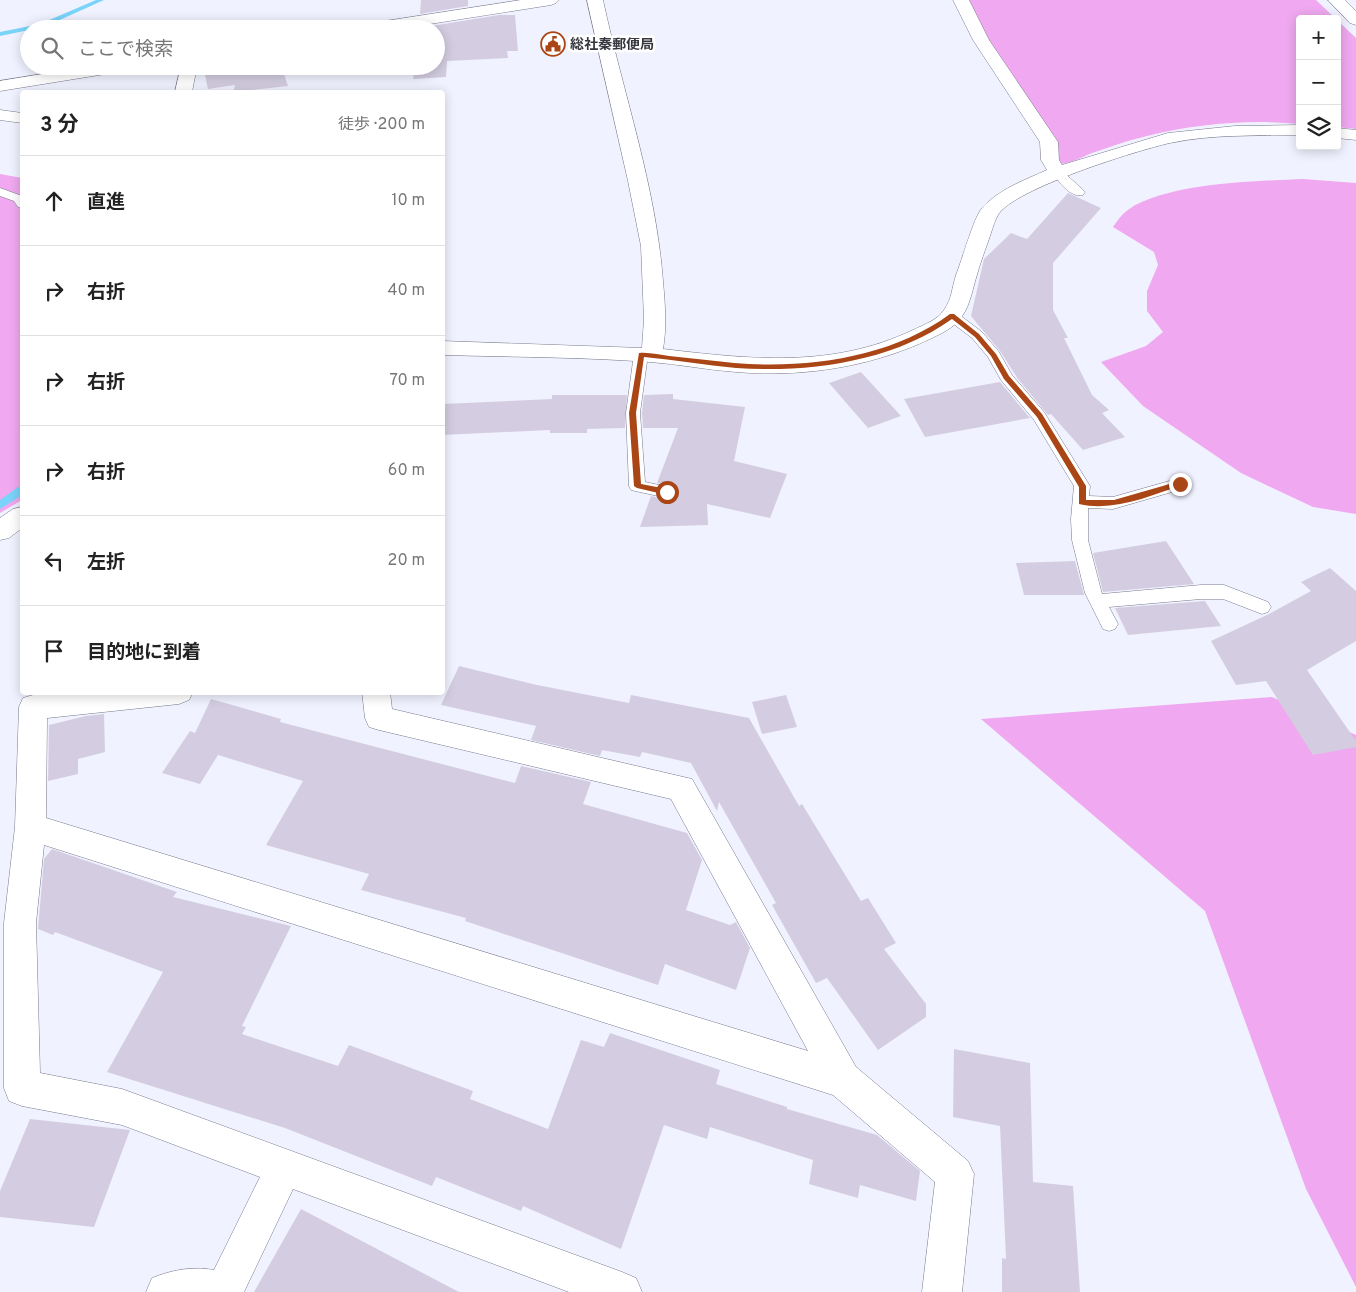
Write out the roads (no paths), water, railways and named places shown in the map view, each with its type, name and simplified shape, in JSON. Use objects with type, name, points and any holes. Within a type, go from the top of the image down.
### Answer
[{"type":"street","points":[[424,20],[552,0]]},
{"type":"street","points":[[595,0],[611,77],[638,183],[651,244],[656,318],[655,336],[646,355]]},
{"type":"street","points":[[961,0],[981,40],[1049,142],[1050,160],[1058,172]]},
{"type":"street","points":[[1336,0],[1356,20]]},
{"type":"street","points":[[0,86],[68,75]]},
{"type":"street","points":[[184,90],[187,75]]},
{"type":"street","points":[[0,115],[20,118]]},
{"type":"street","points":[[445,348],[646,355],[735,365],[777,367],[820,363],[868,355],[912,340],[937,327],[952,316],[961,299],[965,279],[990,212],[1005,197],[1058,172],[1168,138],[1235,131],[1296,130]]},
{"type":"street","points":[[1341,133],[1356,135]]},
{"type":"street","points":[[0,531],[20,517]]},
{"type":"street","points":[[150,695],[33,707],[30,826],[20,923],[22,1088],[122,1107],[622,1292]]},
{"type":"street","points":[[376,695],[379,718],[681,788],[843,1080],[955,1174],[942,1292]]},
{"type":"street","points":[[30,826],[843,1080]]},
{"type":"street","points":[[166,1292],[197,1287],[224,1291],[285,1166]]},
{"type":"lane","points":[[1058,172],[1064,181],[1079,192]]},
{"type":"lane","points":[[0,192],[20,201]]},
{"type":"lane","points":[[952,316],[977,335],[994,355],[1006,377],[1040,416],[1082,486],[1079,519],[1080,540],[1093,593],[1109,624]]},
{"type":"lane","points":[[646,355],[633,413],[637,486],[667,492]]},
{"type":"lane","points":[[1082,502],[1114,503],[1180,484]]},
{"type":"lane","points":[[1098,601],[1201,592],[1224,592],[1262,607]]},
{"type":"waterway","points":[[56,20],[101,0]]},
{"type":"waterway","points":[[0,34],[20,30]]},
{"type":"waterway","points":[[0,505],[20,491]]},
{"type":"place","name":"総社秦郵便局","points":[[553,44]]}]
